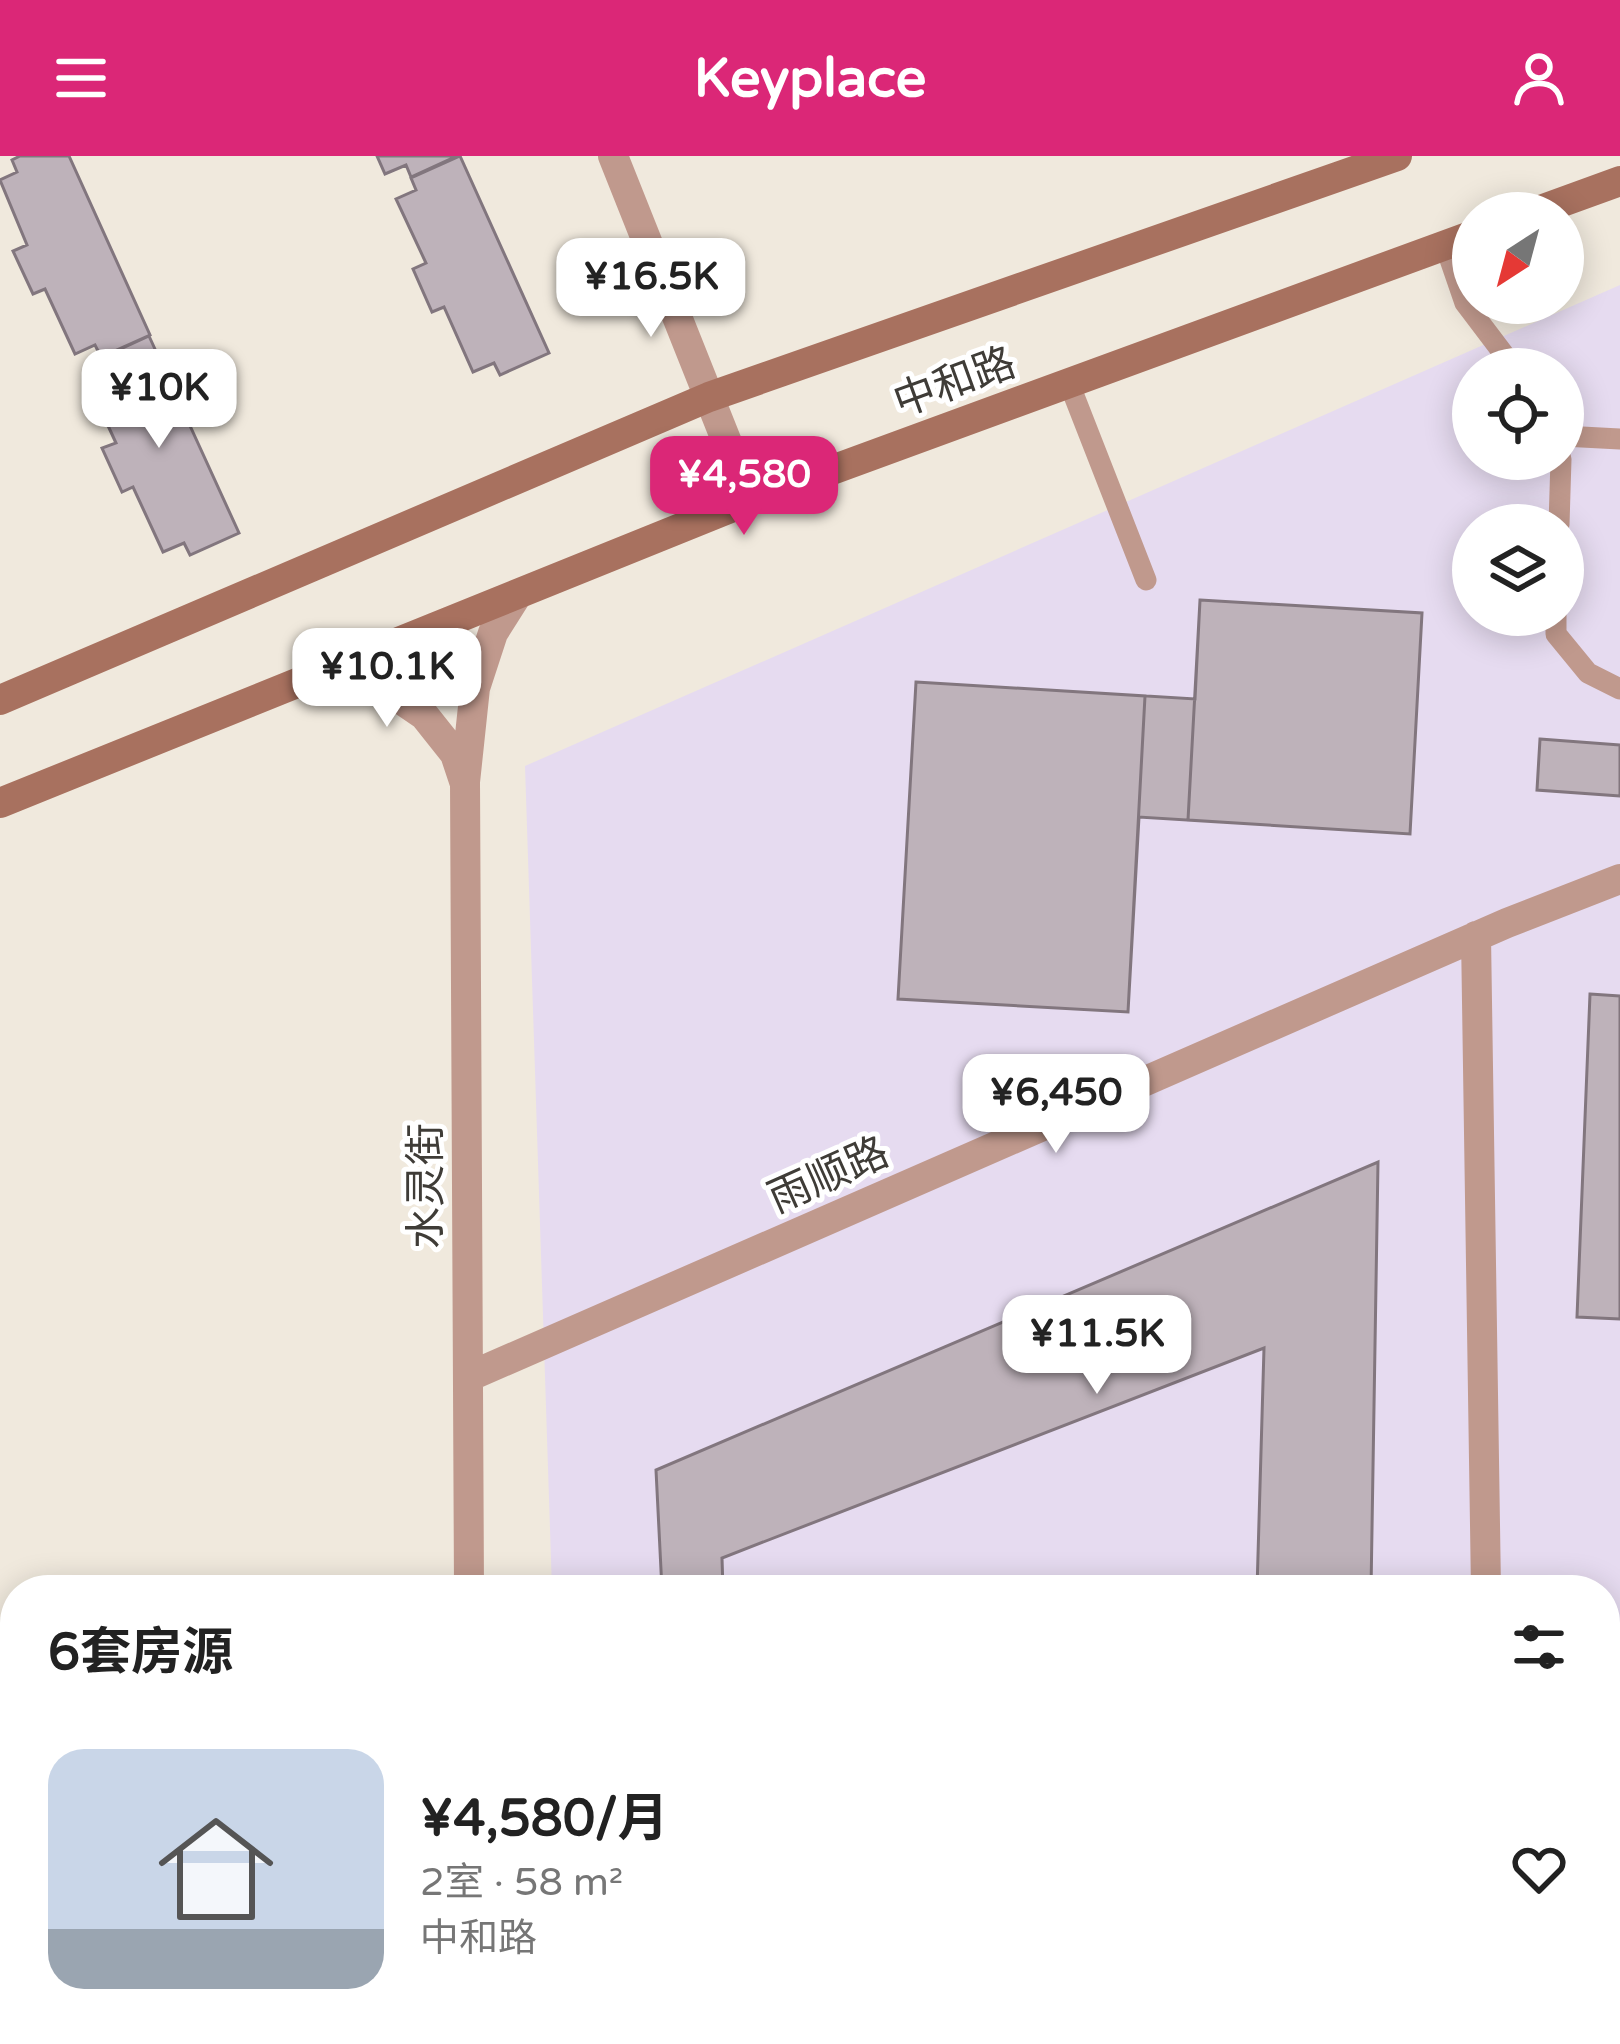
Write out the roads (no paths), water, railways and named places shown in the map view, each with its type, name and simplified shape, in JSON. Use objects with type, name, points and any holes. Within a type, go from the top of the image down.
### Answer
[{"type":"main road","name":"中和路","points":[[0,700],[709,397],[1397,156]]},
{"type":"main road","points":[[1584,194],[1620,181]]},
{"type":"main road","name":"中和路","points":[[0,803],[750,500],[1452,243]]},
{"type":"street","points":[[613,156],[750,500]]},
{"type":"street","name":"水灵街","points":[[470,1575],[465,782],[475,688],[494,633],[517,595]]},
{"type":"street","points":[[314,677],[380,686],[424,715],[455,754],[465,782]]},
{"type":"street","name":"雨顺路","points":[[468,1377],[1476,936],[1620,879]]},
{"type":"street","points":[[1476,936],[1486,1575]]},
{"type":"lane","points":[[1481,324],[1499,348]]},
{"type":"lane","points":[[1069,383],[1146,580]]},
{"type":"lane","points":[[1584,437],[1620,440]]},
{"type":"lane","points":[[1558,636],[1588,674],[1620,689]]}]
